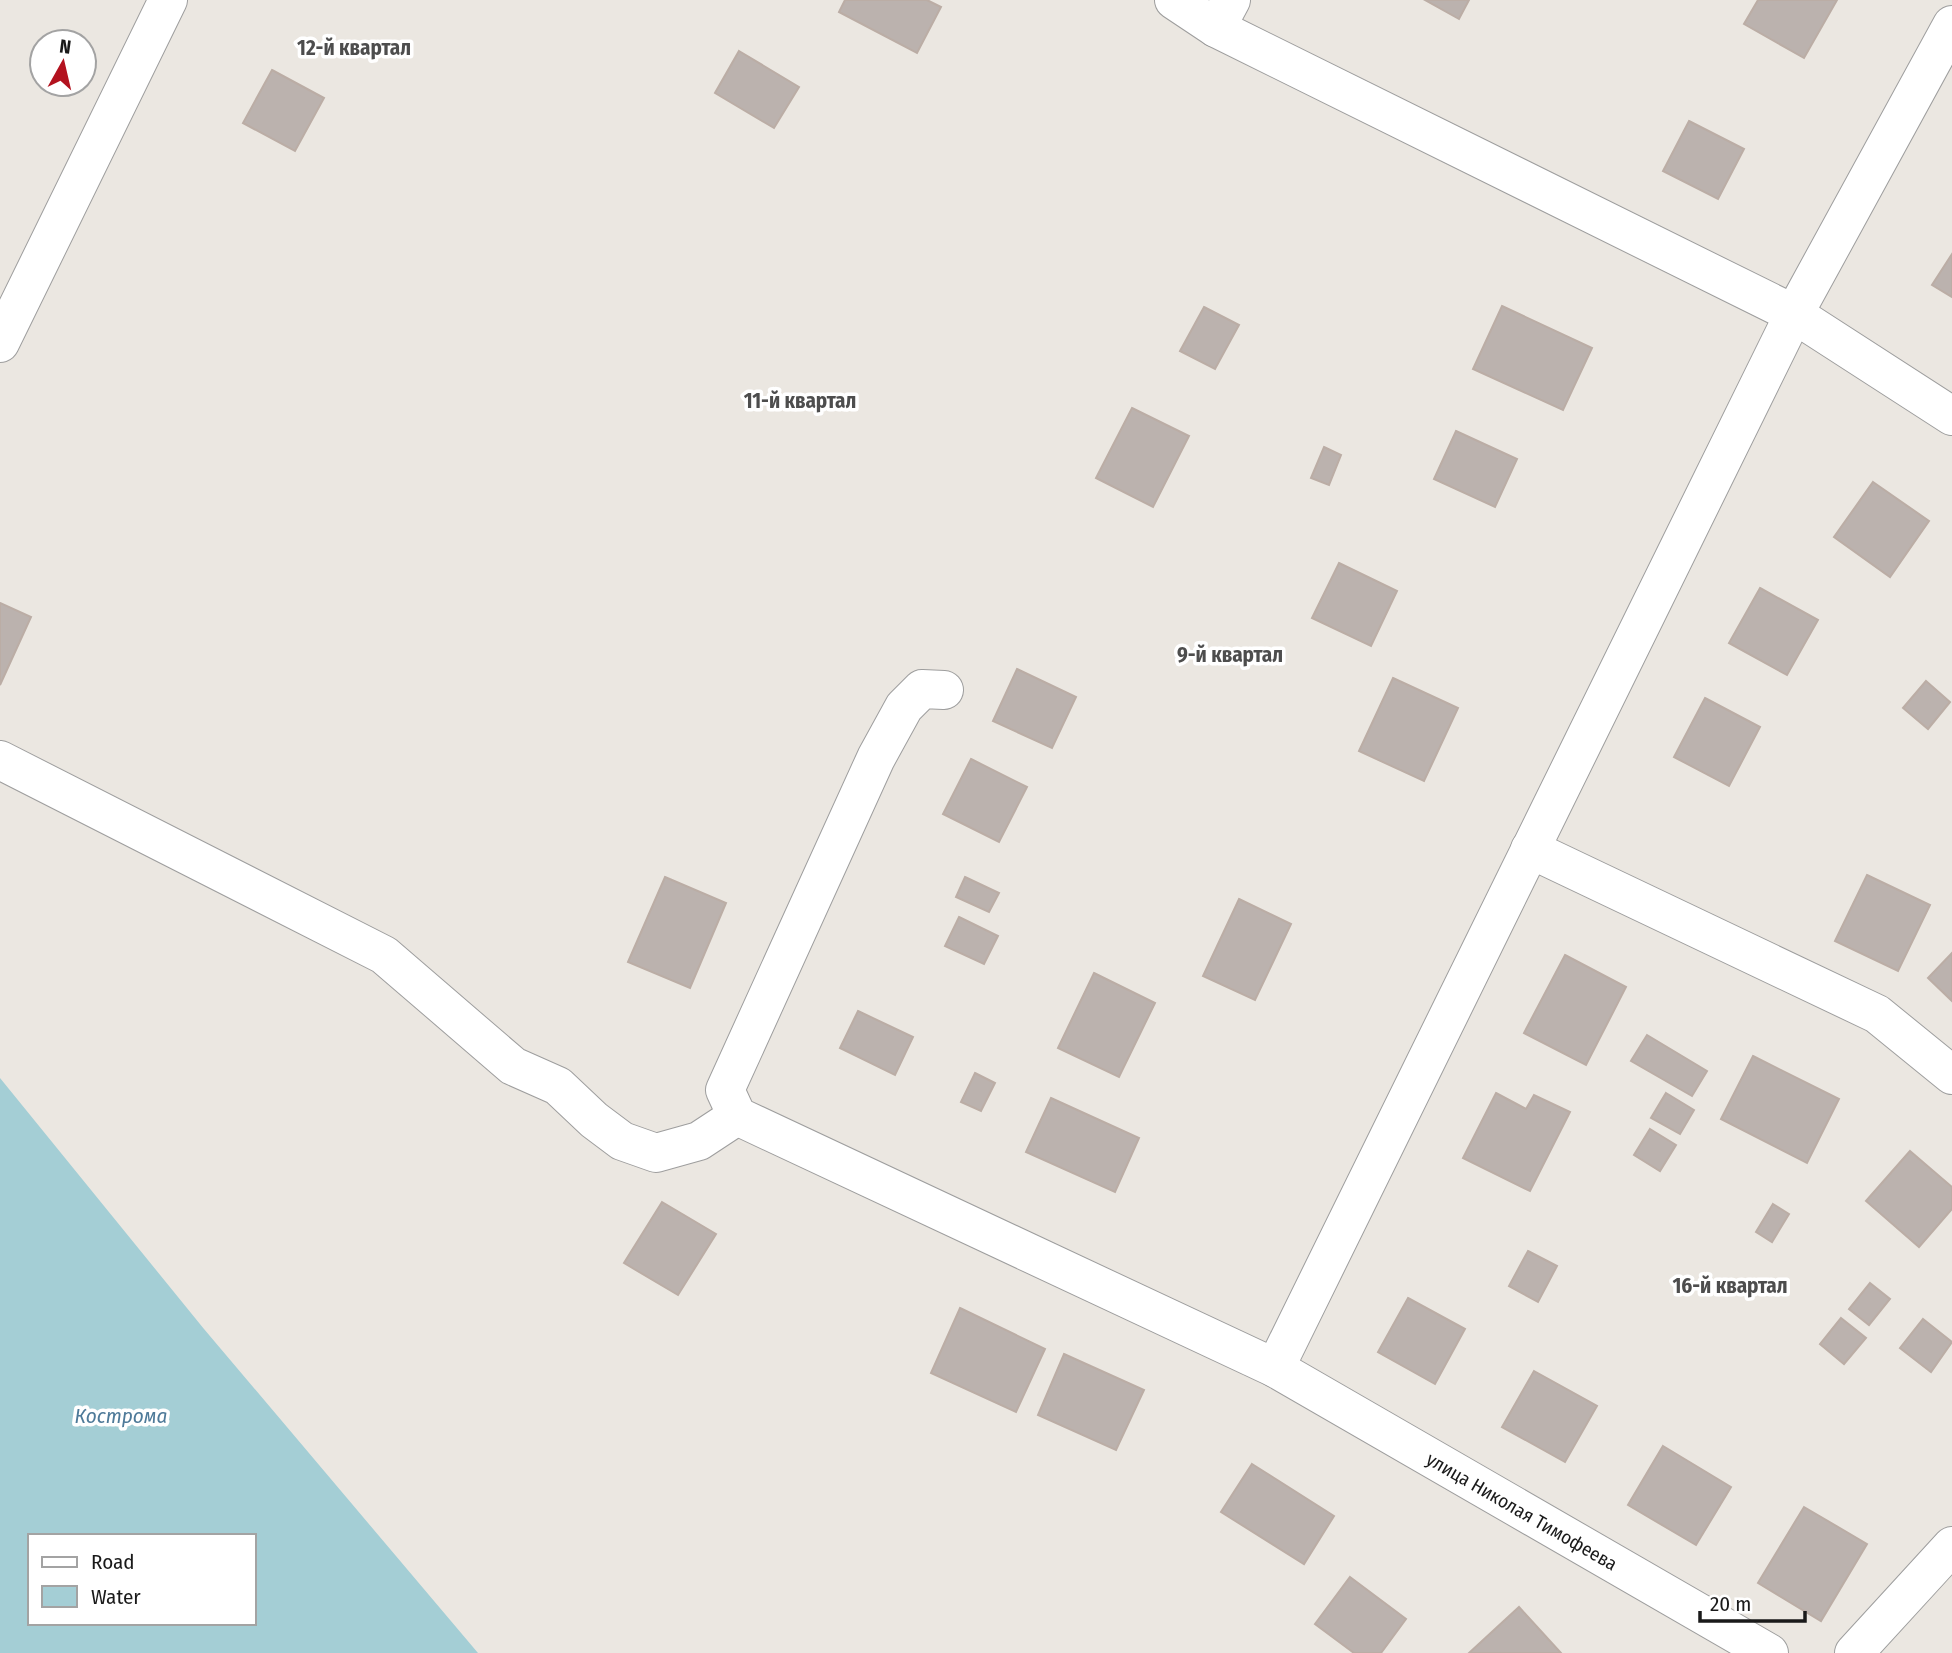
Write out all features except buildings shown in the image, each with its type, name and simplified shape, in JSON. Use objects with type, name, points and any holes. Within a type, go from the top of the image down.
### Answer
[{"type":"street","points":[[0,343],[168,0]]},
{"type":"street","points":[[1174,0],[1223,14],[1794,314],[1952,416]]},
{"type":"street","points":[[1275,1368],[1794,314],[1952,25]]},
{"type":"street","points":[[0,760],[384,955],[513,1066],[558,1086],[594,1120],[622,1141],[656,1153],[699,1141],[737,1116],[725,1090],[876,758],[904,707],[922,689],[944,690]]},
{"type":"street","points":[[1530,849],[1877,1014],[1952,1075]]},
{"type":"street","name":"улица Николая Тимофеева","points":[[737,1116],[1275,1368],[1769,1653]]},
{"type":"street","points":[[1854,1653],[1952,1546]]},
{"type":"water","name":"Кострома","points":[[0,1078],[204,1329],[478,1653],[0,1653]]},
{"type":"district","name":"12-й квартал","points":[[354,48]]},
{"type":"district","name":"11-й квартал","points":[[800,401]]},
{"type":"district","name":"9-й квартал","points":[[1230,655]]},
{"type":"district","name":"16-й квартал","points":[[1730,1286]]}]
